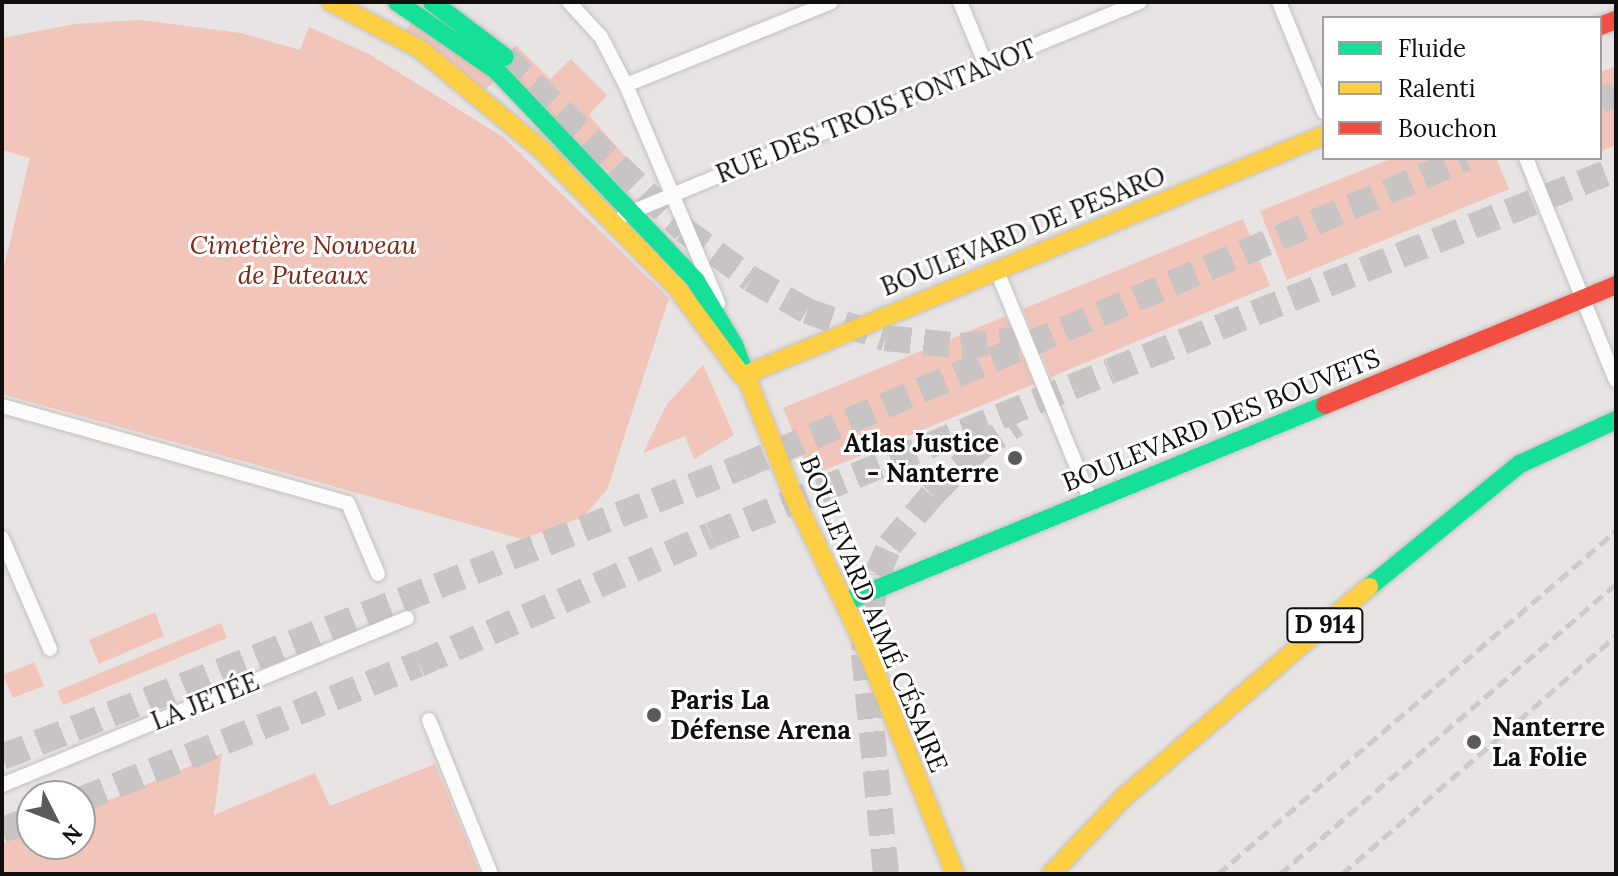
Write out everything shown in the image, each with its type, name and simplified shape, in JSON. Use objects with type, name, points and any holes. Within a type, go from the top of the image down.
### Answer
[{"type":"main road","name":"BOULEVARD AIMÉ CÉSAIRE","points":[[331,2],[420,49],[481,95],[612,219],[690,304],[720,352],[742,376]]},
{"type":"main road","name":"BOULEVARD AIMÉ CÉSAIRE","points":[[397,2],[467,45],[529,104],[696,281],[729,334],[742,376],[845,602],[955,874]]},
{"type":"main road","points":[[432,2],[505,57]]},
{"type":"main road","name":"BOULEVARD AIMÉ CÉSAIRE","points":[[481,95],[529,104]]},
{"type":"main road","name":"BOULEVARD DE PESARO","points":[[742,376],[1322,136]]},
{"type":"main road","name":"BOULEVARD DES BOUVETS","points":[[845,602],[1616,285]]},
{"type":"main road","name":"D 914","points":[[1040,874],[1054,870],[1124,797],[1474,497],[1520,464],[1616,420]]},
{"type":"street","points":[[569,2],[601,37],[626,85],[729,334]]},
{"type":"street","points":[[626,85],[831,2]]},
{"type":"street","points":[[960,2],[986,65]]},
{"type":"street","name":"RUE DES TROIS FONTANOT","points":[[612,219],[1140,2]]},
{"type":"street","points":[[1279,2],[1322,107]]},
{"type":"street","points":[[1527,160],[1616,381]]},
{"type":"street","points":[[997,271],[1091,501]]},
{"type":"street","points":[[2,406],[348,503],[378,574]]},
{"type":"street","points":[[2,538],[50,649]]},
{"type":"street","name":"LA JETÉE","points":[[2,785],[407,618]]},
{"type":"street","points":[[429,720],[491,874]]},
{"type":"green space","points":[[414,18],[498,79],[482,92],[403,36]]},
{"type":"green space","name":"Cimetière Nouveau de Puteaux","points":[[140,20],[241,33],[300,50],[309,27],[369,54],[503,137],[669,298],[607,490],[583,517],[522,539],[2,394],[2,275],[30,158],[2,150],[2,38],[75,24]]},
{"type":"green space","points":[[516,45],[550,79],[571,59],[607,95],[589,115],[642,176],[626,189],[499,62]]},
{"type":"green space","points":[[1616,66],[1616,145],[1602,151],[1602,71]]},
{"type":"green space","points":[[1388,160],[1497,160],[1509,189],[1287,280],[1260,211]]},
{"type":"green space","points":[[1243,219],[1270,286],[1051,377],[1023,309]]},
{"type":"green space","points":[[1006,316],[1034,384],[811,476],[783,408]]},
{"type":"green space","points":[[703,365],[734,435],[694,459],[685,436],[643,453],[667,404]]},
{"type":"green space","points":[[155,612],[164,636],[99,664],[89,640]]},
{"type":"green space","points":[[221,623],[227,638],[63,705],[57,691]]},
{"type":"green space","points":[[34,662],[44,686],[13,698],[3,675]]},
{"type":"green space","points":[[222,753],[214,815],[315,773],[330,806],[435,764],[480,874],[2,874],[2,844],[16,838],[16,860],[96,860],[96,805]]},
{"type":"tunnel","points":[[505,57],[684,230],[751,279],[807,311],[885,338],[961,346],[1018,340]]},
{"type":"tunnel","points":[[1602,100],[1616,94]]},
{"type":"tunnel","points":[[2,757],[741,467],[1461,160]]},
{"type":"tunnel","points":[[96,794],[419,664],[711,535],[1110,371],[1616,169]]},
{"type":"tunnel","points":[[886,874],[864,652],[877,574],[890,545],[932,495],[977,450],[1016,424]]},
{"type":"tunnel","points":[[2,830],[16,825]]},
{"type":"railway","points":[[1218,874],[1616,531]]},
{"type":"railway","points":[[1280,874],[1616,584]]},
{"type":"railway","points":[[1342,874],[1616,636]]},
{"type":"traffic: fast","points":[[397,2],[496,70],[696,281],[734,345],[748,381]]},
{"type":"traffic: fast","points":[[432,2],[505,57]]},
{"type":"traffic: fast","points":[[845,602],[1325,405]]},
{"type":"traffic: fast","points":[[1369,587],[1520,464],[1616,420]]},
{"type":"traffic: slow","points":[[331,2],[420,49],[542,150],[678,289],[740,373]]},
{"type":"traffic: slow","points":[[742,376],[1322,136]]},
{"type":"traffic: slow","points":[[748,381],[793,495],[868,653],[955,874]]},
{"type":"traffic: slow","points":[[1051,874],[1124,797],[1369,587]]},
{"type":"traffic: jam","points":[[1602,25],[1616,20]]},
{"type":"traffic: jam","points":[[1325,405],[1616,285]]},
{"type":"place","name":"Atlas Justice - Nanterre","points":[[1015,458]]},
{"type":"place","name":"Paris La Défense Arena","points":[[654,715]]},
{"type":"place","name":"Nanterre La Folie","points":[[1474,742]]}]
